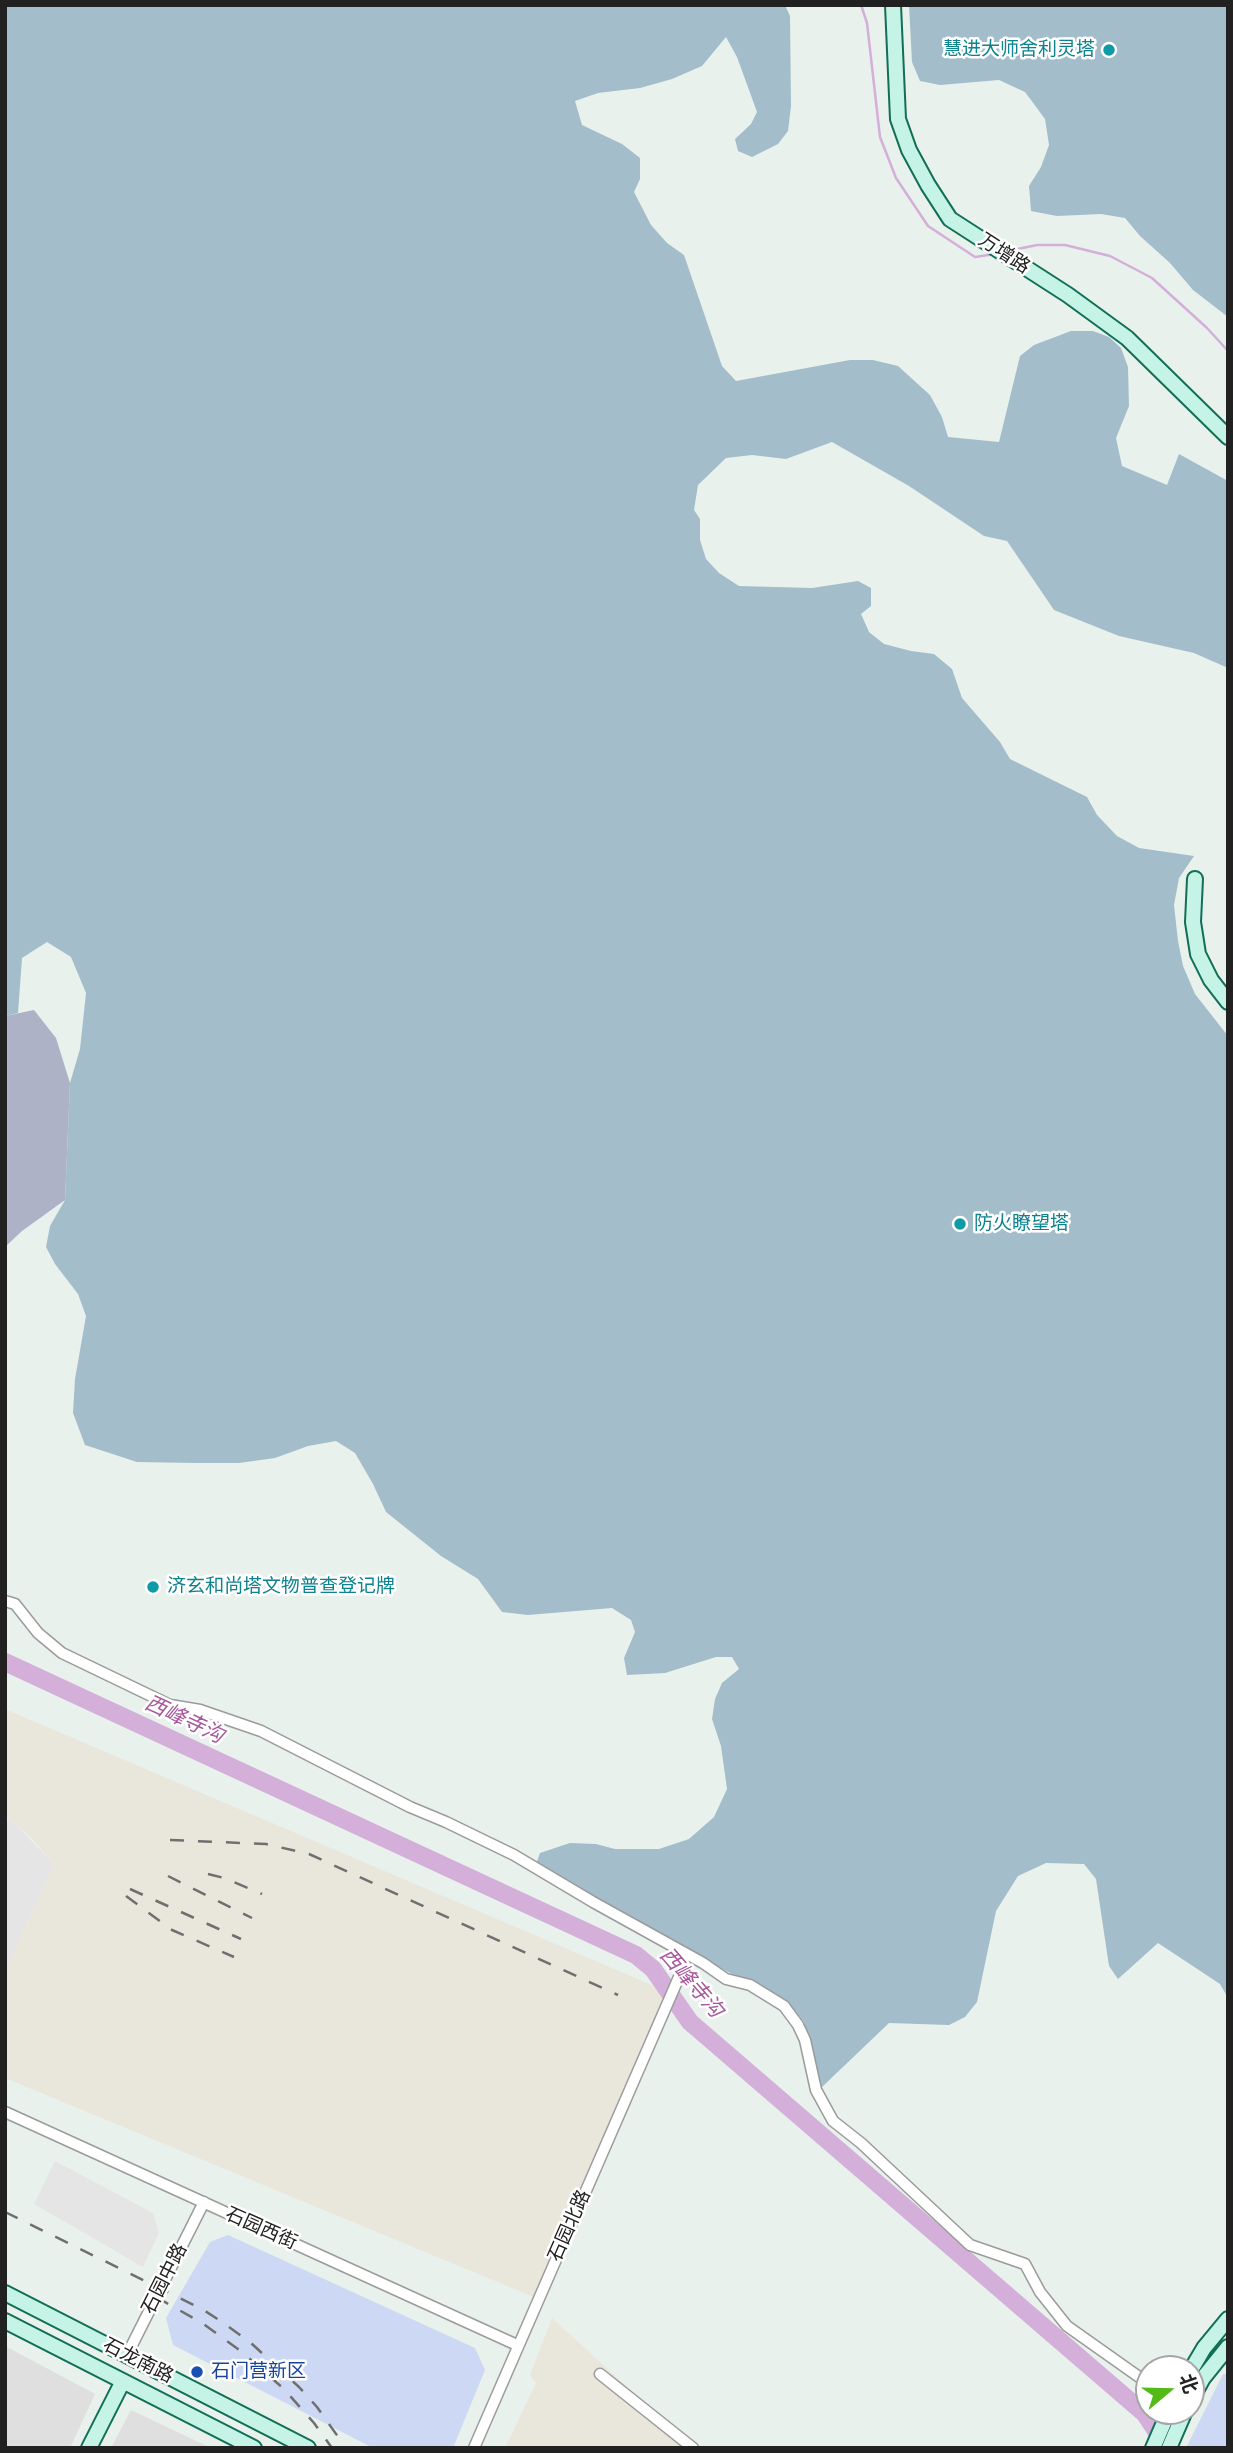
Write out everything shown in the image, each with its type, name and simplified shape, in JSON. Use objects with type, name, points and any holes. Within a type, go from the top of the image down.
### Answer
[{"type":"main road","name":"万增路","points":[[892,5],[898,119],[909,150],[950,219],[1068,295],[1127,338],[1228,437]]},
{"type":"main road","points":[[1195,878],[1193,922],[1198,954],[1211,980],[1228,1002]]},
{"type":"main road","name":"石龙南路","points":[[5,2294],[308,2448]]},
{"type":"main road","points":[[1200,2355],[1228,2319]]},
{"type":"main road","name":"石龙南路","points":[[5,2321],[254,2448]]},
{"type":"main road","points":[[1205,2376],[1228,2347]]},
{"type":"main road","points":[[89,2448],[123,2381]]},
{"type":"main road","points":[[1153,2448],[1170,2425]]},
{"type":"main road","points":[[1169,2448],[1176,2425]]},
{"type":"street","points":[[5,1601],[15,1604],[38,1633],[62,1654],[170,1705],[200,1710],[261,1731],[410,1807],[514,1854],[593,1902],[703,1963],[726,1979],[750,1985],[783,2006],[798,2025],[805,2040],[816,2090],[833,2121],[861,2143],[970,2245],[1026,2264],[1040,2292],[1067,2326],[1135,2374]]},
{"type":"street","name":"石园北路","points":[[474,2448],[679,1977]]},
{"type":"street","name":"石园西街","points":[[5,2112],[517,2345]]},
{"type":"street","name":"石园中路","points":[[127,2356],[204,2203]]},
{"type":"street","points":[[600,2374],[693,2448]]},
{"type":"shaded area","points":[[5,5],[785,5],[790,16],[791,106],[788,131],[778,144],[752,157],[738,151],[735,139],[751,124],[757,112],[737,57],[726,37],[702,66],[672,79],[640,88],[598,93],[575,101],[582,125],[622,144],[640,158],[640,179],[634,192],[651,225],[667,243],[684,255],[722,366],[736,381],[850,360],[873,360],[898,366],[930,395],[942,417],[948,437],[999,442],[1020,356],[1034,345],[1071,331],[1093,331],[1109,337],[1121,348],[1128,367],[1129,406],[1116,438],[1122,466],[1167,485],[1179,454],[1228,481],[1228,668],[1194,653],[1119,636],[1054,610],[1007,541],[984,536],[909,486],[832,442],[786,459],[752,455],[726,458],[698,485],[694,510],[700,519],[700,540],[706,559],[719,573],[739,586],[812,588],[858,581],[871,588],[871,606],[861,614],[869,632],[884,644],[934,654],[952,669],[962,698],[1000,742],[1010,759],[1087,797],[1097,815],[1117,836],[1139,848],[1194,856],[1179,878],[1174,905],[1178,941],[1183,966],[1195,994],[1228,1036],[1228,1998],[1220,1984],[1158,1943],[1118,1979],[1109,1966],[1096,1879],[1084,1864],[1046,1863],[1018,1876],[996,1911],[977,2002],[965,2017],[949,2025],[889,2023],[821,2088],[804,2022],[785,1999],[765,1992],[535,1867],[540,1853],[570,1843],[596,1844],[615,1849],[659,1849],[689,1839],[714,1817],[727,1789],[721,1746],[712,1719],[715,1699],[722,1683],[739,1669],[732,1657],[716,1657],[665,1673],[627,1675],[624,1658],[635,1632],[631,1620],[612,1608],[528,1615],[502,1612],[478,1579],[441,1556],[386,1512],[355,1453],[336,1441],[308,1446],[275,1458],[239,1463],[137,1462],[85,1445],[73,1413],[75,1379],[86,1316],[78,1294],[55,1264],[46,1247],[50,1226],[65,1200],[70,1083],[80,1049],[86,993],[71,957],[47,942],[22,958],[18,1013],[5,1016]]},
{"type":"shaded area","points":[[909,5],[1228,5],[1228,317],[1193,290],[1125,218],[1101,214],[1057,216],[1031,211],[1029,186],[1041,167],[1049,145],[1045,119],[1025,92],[999,80],[940,85],[920,81],[912,62]]},
{"type":"shaded area","points":[[34,1010],[56,1038],[70,1083],[65,1200],[22,1231],[5,1247],[5,1016]]},
{"type":"shaded area","points":[[5,1709],[666,1991],[536,2298],[5,2078],[5,1972],[54,1864],[31,1838],[5,1815]]},
{"type":"shaded area","points":[[9,1818],[54,1864],[5,1972],[5,1826]]},
{"type":"shaded area","points":[[55,2161],[153,2213],[159,2233],[143,2267],[34,2204]]},
{"type":"shaded area","points":[[228,2235],[475,2348],[485,2370],[453,2448],[373,2448],[173,2345],[166,2318],[210,2242]]},
{"type":"shaded area","points":[[552,2318],[694,2448],[505,2448],[536,2383],[530,2375]]},
{"type":"shaded area","points":[[5,2346],[95,2394],[70,2448],[5,2448]]},
{"type":"shaded area","points":[[1223,2374],[1228,2374],[1228,2448],[1186,2448],[1198,2425],[1205,2425],[1205,2410]]},
{"type":"shaded area","points":[[131,2410],[211,2448],[111,2448]]},
{"type":"waterway","points":[[861,5],[867,23],[880,137],[896,178],[928,226],[975,257],[995,254]]},
{"type":"waterway","points":[[1008,251],[1037,245],[1065,245],[1110,256],[1152,278],[1228,351]]},
{"type":"waterway","name":"西峰寺沟","points":[[5,1662],[636,1955],[653,1969],[690,2022],[1145,2414],[1166,2446]]},
{"type":"railway","points":[[170,1840],[266,1844],[309,1854],[618,1995]]},
{"type":"railway","points":[[208,1874],[262,1894]]},
{"type":"railway","points":[[168,1876],[252,1918]]},
{"type":"railway","points":[[130,1889],[241,1939]]},
{"type":"railway","points":[[126,1896],[172,1930],[234,1957]]},
{"type":"railway","points":[[5,2212],[202,2309],[225,2324],[251,2343],[299,2387],[346,2448]]},
{"type":"railway","points":[[156,2297],[202,2323],[242,2352],[284,2389],[332,2448]]},
{"type":"place","name":"慧进大师舍利灵塔","points":[[1109,50]]},
{"type":"place","name":"防火瞭望塔","points":[[960,1224]]},
{"type":"place","name":"济玄和尚塔文物普查登记牌","points":[[153,1587]]},
{"type":"place","name":"石门营新区","points":[[197,2372]]}]
